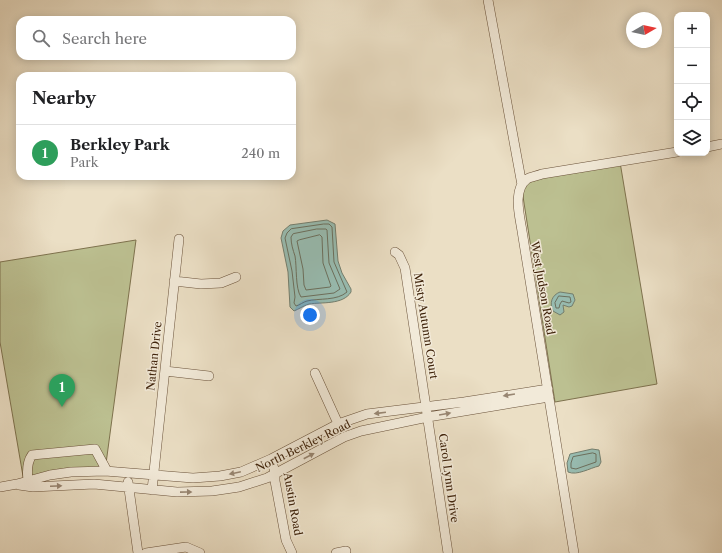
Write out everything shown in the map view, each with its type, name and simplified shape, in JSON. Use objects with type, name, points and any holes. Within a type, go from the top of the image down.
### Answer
[{"type":"street","name":"West Judson Road","points":[[488,0],[522,184],[518,193],[522,231],[574,553]]},
{"type":"street","points":[[710,146],[722,144]]},
{"type":"street","points":[[522,184],[527,179],[542,174],[674,152]]},
{"type":"street","name":"Nathan Drive","points":[[152,490],[179,239]]},
{"type":"street","name":"Misty Autumn Court","points":[[395,252],[399,255],[405,268],[427,407]]},
{"type":"street","points":[[174,281],[201,284],[221,283],[236,277]]},
{"type":"street","points":[[165,371],[209,376]]},
{"type":"street","points":[[315,373],[344,437]]},
{"type":"street","name":"North Berkley Road","points":[[0,487],[50,475],[70,472],[128,472],[193,478],[220,476],[241,472],[271,459],[338,424],[367,414],[548,393]]},
{"type":"street","name":"North Berkley Road","points":[[17,484],[33,487],[94,484],[177,492],[212,491],[239,487],[276,474],[344,437],[361,431],[548,393]]},
{"type":"street","name":"Carol Lynn Drive","points":[[427,407],[448,553]]},
{"type":"street","points":[[28,480],[27,472],[32,455],[95,449],[107,471]]},
{"type":"street","name":"Austin Road","points":[[271,459],[276,474],[275,481],[286,540],[292,553]]},
{"type":"street","points":[[128,472],[128,487],[138,553]]},
{"type":"street","points":[[146,553],[186,547],[200,553]]},
{"type":"green space","points":[[620,162],[657,384],[555,402],[522,190],[529,181]]},
{"type":"green space","points":[[136,240],[105,471],[24,482],[0,342],[0,262]]},
{"type":"water","points":[[327,220],[335,224],[338,261],[351,292],[343,299],[338,301],[309,304],[294,311],[290,307],[288,272],[281,238],[283,231],[290,225]]},
{"type":"water","points":[[560,292],[573,294],[575,300],[572,306],[569,307],[563,305],[564,312],[560,315],[553,311],[551,302],[553,297]]},
{"type":"water","points":[[592,449],[599,450],[601,462],[599,466],[575,473],[568,472],[567,463],[570,454]]},
{"type":"place","name":"Berkley Park","points":[[62,407]]}]
